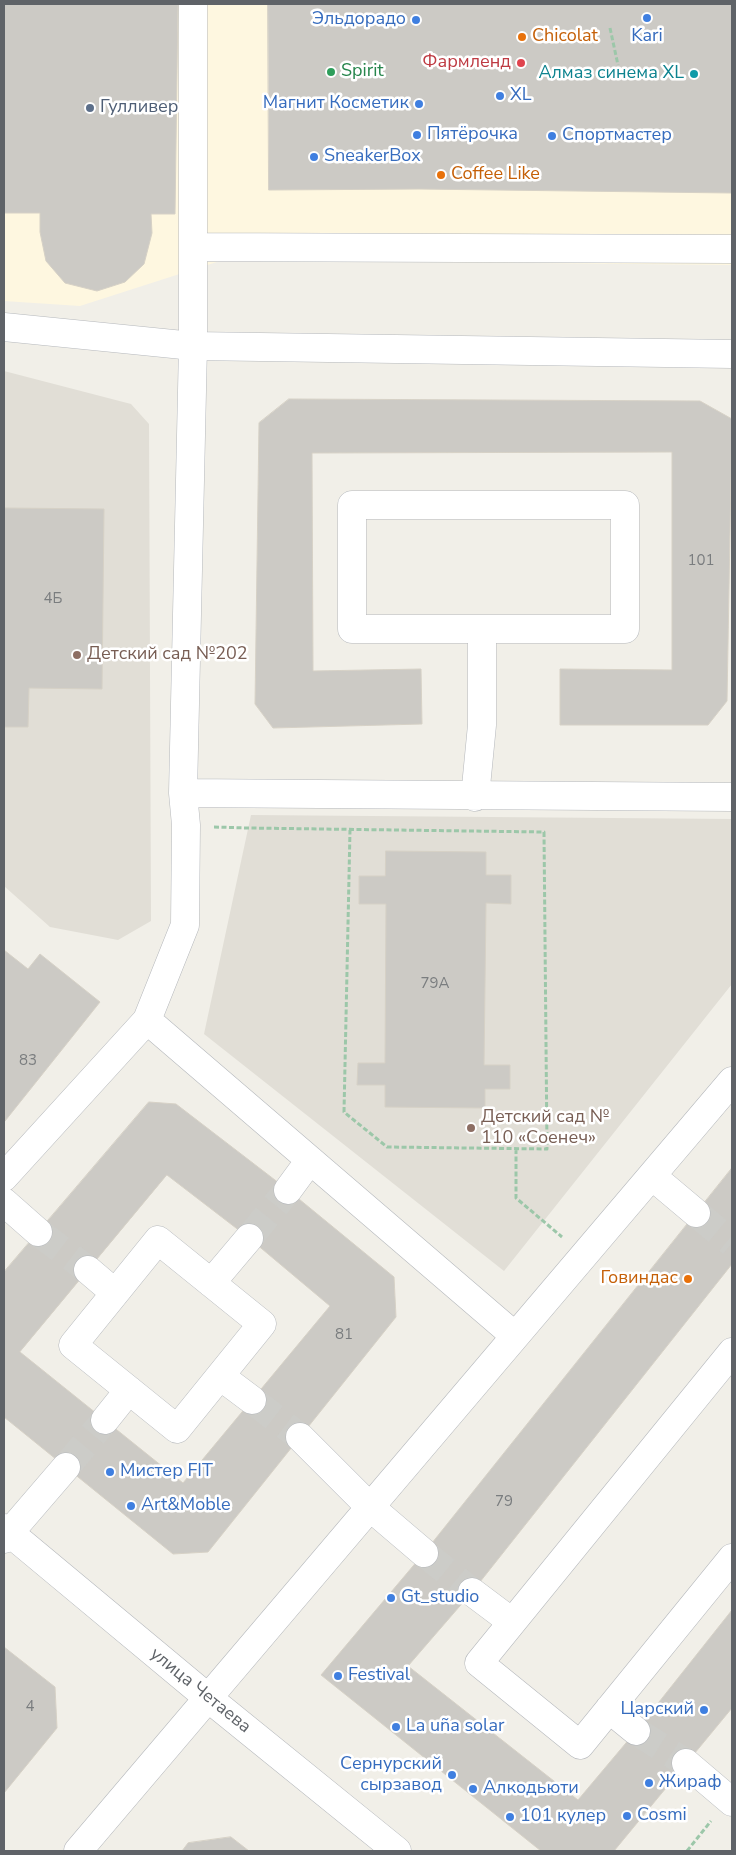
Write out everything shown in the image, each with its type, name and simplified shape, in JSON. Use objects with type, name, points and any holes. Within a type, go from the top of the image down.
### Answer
[{"type":"street","points":[[4,1177],[147,1020],[185,925],[186,825],[183,793],[193,346],[193,4]]},
{"type":"street","points":[[193,247],[732,249]]},
{"type":"street","points":[[4,327],[193,346],[732,354]]},
{"type":"street","points":[[352,505],[625,505],[625,629],[482,629],[352,629],[352,505]]},
{"type":"street","points":[[475,797],[482,725],[482,629]]},
{"type":"street","points":[[183,793],[732,798]]},
{"type":"street","points":[[147,1020],[515,1336]]},
{"type":"street","points":[[78,1851],[207,1697],[732,1082]]},
{"type":"street","points":[[288,1190],[310,1160]]},
{"type":"street","points":[[652,1176],[696,1213]]},
{"type":"street","points":[[4,1202],[38,1232]]},
{"type":"street","points":[[210,1283],[249,1238]]},
{"type":"street","points":[[158,1240],[210,1283],[262,1324],[177,1429],[73,1345],[158,1240]]},
{"type":"street","points":[[88,1270],[115,1293]]},
{"type":"street","points":[[732,1352],[479,1663],[580,1745],[732,1558]]},
{"type":"street","points":[[220,1376],[252,1400]]},
{"type":"street","points":[[105,1420],[129,1390]]},
{"type":"street","points":[[300,1437],[370,1507],[424,1552]]},
{"type":"street","points":[[5,1533],[66,1467]]},
{"type":"street","name":"улица Четаева","points":[[5,1533],[397,1851]]},
{"type":"street","points":[[472,1592],[512,1622]]},
{"type":"street","points":[[609,1709],[636,1731]]},
{"type":"street","points":[[686,1763],[732,1802]]},
{"type":"path","points":[[610,28],[618,65]]},
{"type":"path","points":[[186,825],[350,830],[544,832],[547,1149],[387,1147],[344,1112],[350,830]]},
{"type":"path","points":[[516,1149],[516,1198],[544,1222]]},
{"type":"shaded area","points":[[4,4],[732,4],[732,265],[223,260],[80,306],[4,301]]},
{"type":"shaded area","name":"Детский сад №202","points":[[4,371],[131,404],[149,424],[151,921],[118,940],[50,927],[4,886]]},
{"type":"shaded area","name":"Детский сад № 110 «Соенеч»","points":[[251,815],[732,819],[732,984],[504,1271],[204,1034]]},
{"type":"building","name":"Гулливер","points":[[4,4],[178,4],[175,214],[151,214],[152,233],[144,264],[125,282],[97,291],[65,283],[46,261],[40,232],[40,213],[4,213]]},
{"type":"building","name":"XL","points":[[268,4],[732,4],[732,193],[419,189],[269,190]]},
{"type":"building","points":[[289,399],[700,401],[732,419],[727,701],[708,725],[560,725],[560,669],[672,670],[672,452],[312,453],[313,671],[421,669],[422,724],[273,728],[255,704],[259,423]]},
{"type":"building","points":[[4,508],[104,509],[102,689],[29,688],[28,727],[4,727]]},
{"type":"building","points":[[386,851],[486,852],[486,875],[511,875],[511,904],[486,903],[484,1065],[510,1065],[510,1089],[485,1089],[485,1108],[385,1107],[385,1085],[357,1085],[358,1063],[385,1063],[386,904],[359,904],[359,876],[385,876]]},
{"type":"building","points":[[4,950],[28,969],[40,954],[100,1002],[5,1121]]},
{"type":"building","points":[[149,1102],[176,1104],[288,1190],[394,1277],[396,1317],[208,1552],[173,1554],[4,1417],[4,1272]],"holes":[[[167,1175],[249,1238],[330,1306],[183,1483],[20,1352]]]},
{"type":"building","points":[[732,1168],[732,1264],[472,1592],[408,1666],[578,1800],[636,1731],[732,1610],[732,1708],[614,1851],[541,1851],[321,1675],[424,1553]]},
{"type":"building","points":[[4,1647],[55,1687],[57,1728],[4,1793]]},
{"type":"building","points":[[231,1837],[249,1851],[182,1851],[188,1843]]},
{"type":"tunnel","points":[[249,1238],[288,1190]]},
{"type":"tunnel","points":[[696,1213],[732,1243]]},
{"type":"tunnel","points":[[38,1232],[88,1270]]},
{"type":"tunnel","points":[[252,1400],[300,1437]]},
{"type":"tunnel","points":[[66,1467],[105,1420]]},
{"type":"tunnel","points":[[424,1553],[472,1592]]},
{"type":"tunnel","points":[[636,1731],[686,1763]]},
{"type":"place","name":"Kari","points":[[647,18]]},
{"type":"place","name":"Эльдорадо","points":[[416,20]]},
{"type":"place","name":"Chicolat","points":[[522,37]]},
{"type":"place","name":"Фармленд","points":[[521,63]]},
{"type":"place","name":"Spirit","points":[[331,72]]},
{"type":"place","name":"Алмаз синема XL","points":[[694,74]]},
{"type":"place","name":"XL","points":[[500,96]]},
{"type":"place","name":"Магнит Косметик","points":[[419,104]]},
{"type":"place","name":"Гулливер","points":[[90,108]]},
{"type":"place","name":"Пятёрочка","points":[[417,135]]},
{"type":"place","name":"Спортмастер","points":[[552,136]]},
{"type":"place","name":"SneakerBox","points":[[314,157]]},
{"type":"place","name":"Coffee Like","points":[[441,175]]},
{"type":"place","name":"Детский сад №202","points":[[77,655]]},
{"type":"place","name":"Детский сад № 110 «Соенеч»","points":[[471,1128]]},
{"type":"place","name":"Говиндас","points":[[688,1279]]},
{"type":"place","name":"Мистер FIT","points":[[110,1472]]},
{"type":"place","name":"Art&Moble","points":[[131,1506]]},
{"type":"place","name":"Gt_studio","points":[[391,1598]]},
{"type":"place","name":"Festival","points":[[338,1676]]},
{"type":"place","name":"Царский","points":[[704,1710]]},
{"type":"place","name":"La uña solar","points":[[396,1727]]},
{"type":"place","name":"Сернурский сырзавод","points":[[452,1775]]},
{"type":"place","name":"Жираф","points":[[649,1783]]},
{"type":"place","name":"Алкодьюти","points":[[473,1789]]},
{"type":"place","name":"Cosmi","points":[[627,1816]]},
{"type":"place","name":"101 кулер","points":[[510,1817]]}]
